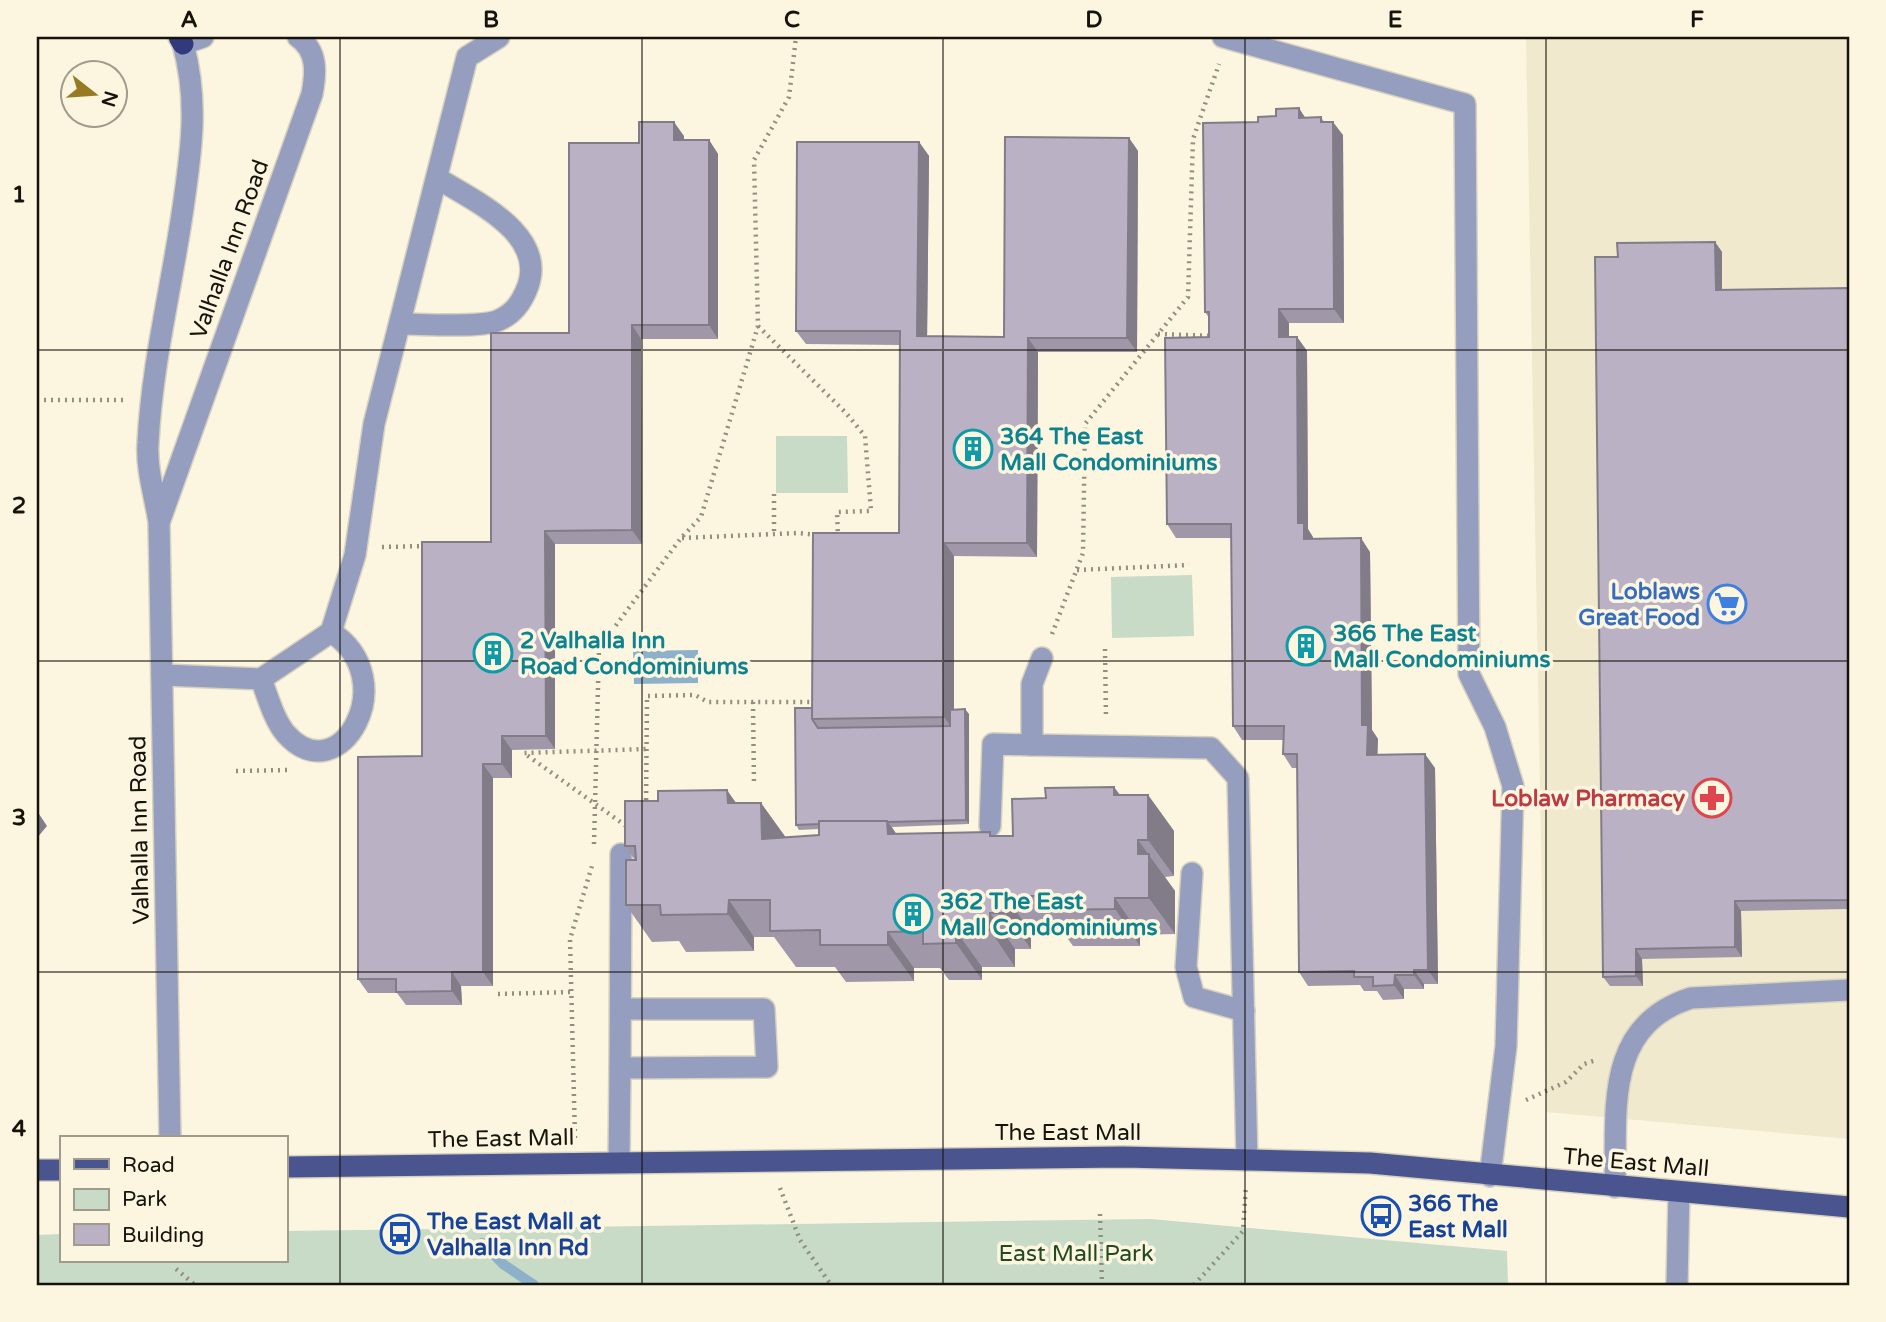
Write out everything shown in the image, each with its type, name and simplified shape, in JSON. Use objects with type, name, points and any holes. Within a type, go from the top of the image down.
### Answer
[{"type":"main road","name":"The East Mall","points":[[287,1167],[768,1159],[1123,1157],[1370,1163],[1849,1207]]},
{"type":"main road","points":[[37,1170],[60,1170]]},
{"type":"street","name":"Valhalla Inn Road","points":[[170,1136],[159,522],[147,446],[156,361],[175,269],[192,143],[193,93],[181,40],[203,37]]},
{"type":"street","name":"Valhalla Inn Road","points":[[159,522],[312,94],[316,75],[314,55],[298,37]]},
{"type":"street","points":[[162,674],[261,680],[331,632],[356,548],[374,424],[467,57],[499,37]]},
{"type":"street","points":[[1226,37],[1465,104],[1469,674],[1495,727],[1513,786],[1507,1046],[1490,1176]]},
{"type":"street","points":[[400,324],[494,322],[510,315],[527,288],[527,253],[513,229],[499,216],[437,178]]},
{"type":"street","points":[[261,680],[281,727],[289,737],[303,746],[320,749],[337,745],[352,735],[360,720],[363,691],[354,651],[331,632]]},
{"type":"street","points":[[1031,745],[1032,684],[1042,658]]},
{"type":"street","points":[[990,826],[993,744],[1211,748],[1238,778],[1247,1160]]},
{"type":"street","points":[[619,1162],[621,854]]},
{"type":"street","points":[[1192,873],[1186,967],[1194,997],[1244,1011]]},
{"type":"street","points":[[1615,1186],[1618,1086],[1627,1050],[1648,1020],[1668,1006],[1692,998],[1849,990]]},
{"type":"street","points":[[620,1068],[767,1067],[764,1009],[622,1009]]},
{"type":"street","points":[[1676,1285],[1679,1192]]},
{"type":"path","points":[[576,1163],[570,939],[594,856],[599,648],[681,538],[701,517],[758,326],[754,160],[789,97],[796,37]]},
{"type":"path","points":[[1042,658],[1083,553],[1085,424],[1188,298],[1194,139],[1226,37]]},
{"type":"path","points":[[681,538],[798,533],[838,538],[837,512],[871,512],[865,436],[846,413],[758,326]]},
{"type":"path","points":[[1158,334],[1215,337]]},
{"type":"path","points":[[37,400],[94,399]]},
{"type":"path","points":[[774,494],[774,534]]},
{"type":"path","points":[[356,548],[436,546]]},
{"type":"path","points":[[1077,570],[1189,565]]},
{"type":"path","points":[[1105,649],[1106,747]]},
{"type":"path","points":[[646,814],[647,696],[695,695],[708,702],[810,702]]},
{"type":"path","points":[[753,702],[754,784]]},
{"type":"path","points":[[636,833],[524,753],[647,749]]},
{"type":"path","points":[[498,994],[571,992]]},
{"type":"path","points":[[1498,1109],[1566,1082],[1584,1064],[1627,1050]]},
{"type":"path","points":[[768,1159],[800,1240],[831,1285]]},
{"type":"path","points":[[1194,1285],[1243,1231],[1247,1160]]},
{"type":"path","points":[[1101,1214],[1102,1285]]},
{"type":"path","points":[[176,1269],[195,1285]]},
{"type":"shaded area","points":[[1526,37],[1849,37],[1849,1139],[1546,1112]]},
{"type":"green space","points":[[776,436],[847,436],[848,493],[776,493]]},
{"type":"green space","points":[[1192,575],[1194,636],[1112,638],[1111,577]]},
{"type":"green space","name":"East Mall Park","points":[[1151,1219],[1507,1251],[1508,1285],[37,1285],[37,1235],[60,1234],[60,1262],[287,1262],[287,1231]]},
{"type":"water","points":[[698,650],[698,683],[634,684],[633,651]]},
{"type":"building","name":"366 The East Mall Condominiums","points":[[1299,108],[1299,118],[1321,117],[1321,122],[1333,122],[1334,309],[1279,309],[1279,337],[1297,337],[1298,523],[1304,523],[1304,539],[1361,538],[1362,725],[1368,725],[1367,755],[1425,754],[1428,970],[1414,970],[1414,975],[1395,975],[1394,985],[1373,986],[1373,977],[1354,977],[1354,971],[1299,972],[1297,754],[1283,754],[1284,726],[1233,726],[1231,524],[1167,524],[1165,338],[1209,337],[1209,312],[1205,312],[1203,123],[1258,122],[1258,117],[1276,116],[1276,109]]},
{"type":"building","name":"2 Valhalla Inn Road Condominiums","points":[[639,122],[674,122],[674,140],[709,140],[709,325],[632,325],[632,530],[545,531],[546,736],[502,736],[502,764],[483,764],[483,972],[452,972],[452,991],[396,992],[396,979],[358,979],[358,757],[422,756],[422,542],[491,542],[491,333],[569,333],[569,143],[639,143]]},
{"type":"building","name":"364 The East Mall Condominiums","points":[[1005,137],[1129,138],[1127,338],[1028,338],[1027,543],[945,543],[944,717],[812,719],[813,533],[899,533],[900,331],[796,331],[797,142],[919,142],[917,336],[1004,337]]},
{"type":"building","name":"Loblaws Great Food","points":[[1715,242],[1716,290],[1849,288],[1849,900],[1735,901],[1735,947],[1636,949],[1636,976],[1603,977],[1595,257],[1618,257],[1617,243]]},
{"type":"building","points":[[795,708],[812,708],[812,719],[818,728],[950,726],[950,710],[965,709],[966,820],[819,821],[819,824],[796,825]]},
{"type":"building","name":"362 The East Mall Condominiums","points":[[1114,787],[1114,795],[1148,795],[1148,840],[1138,840],[1138,854],[1149,854],[1149,898],[1115,898],[1115,909],[1048,910],[1048,896],[1006,896],[1005,913],[990,913],[990,930],[956,931],[956,943],[923,944],[923,931],[888,932],[888,945],[820,945],[820,930],[770,931],[770,900],[729,900],[728,914],[661,915],[660,905],[626,905],[626,860],[636,860],[635,846],[625,846],[625,801],[658,801],[658,791],[727,790],[728,803],[761,803],[762,839],[819,835],[819,821],[887,821],[888,834],[990,832],[990,836],[1013,836],[1012,799],[1046,798],[1045,788]]},
{"type":"waterway","points":[[482,1243],[503,1264],[534,1285]]},
{"type":"place","name":"364 The East Mall Condominiums","points":[[973,449]]},
{"type":"place","name":"Loblaws Great Food","points":[[1727,604]]},
{"type":"place","name":"366 The East Mall Condominiums","points":[[1306,646]]},
{"type":"place","name":"2 Valhalla Inn Road Condominiums","points":[[493,653]]},
{"type":"place","name":"Loblaw Pharmacy","points":[[1712,798]]},
{"type":"place","name":"362 The East Mall Condominiums","points":[[913,914]]},
{"type":"place","name":"366 The East Mall","points":[[1381,1216]]},
{"type":"place","name":"The East Mall at Valhalla Inn Rd","points":[[400,1234]]}]
